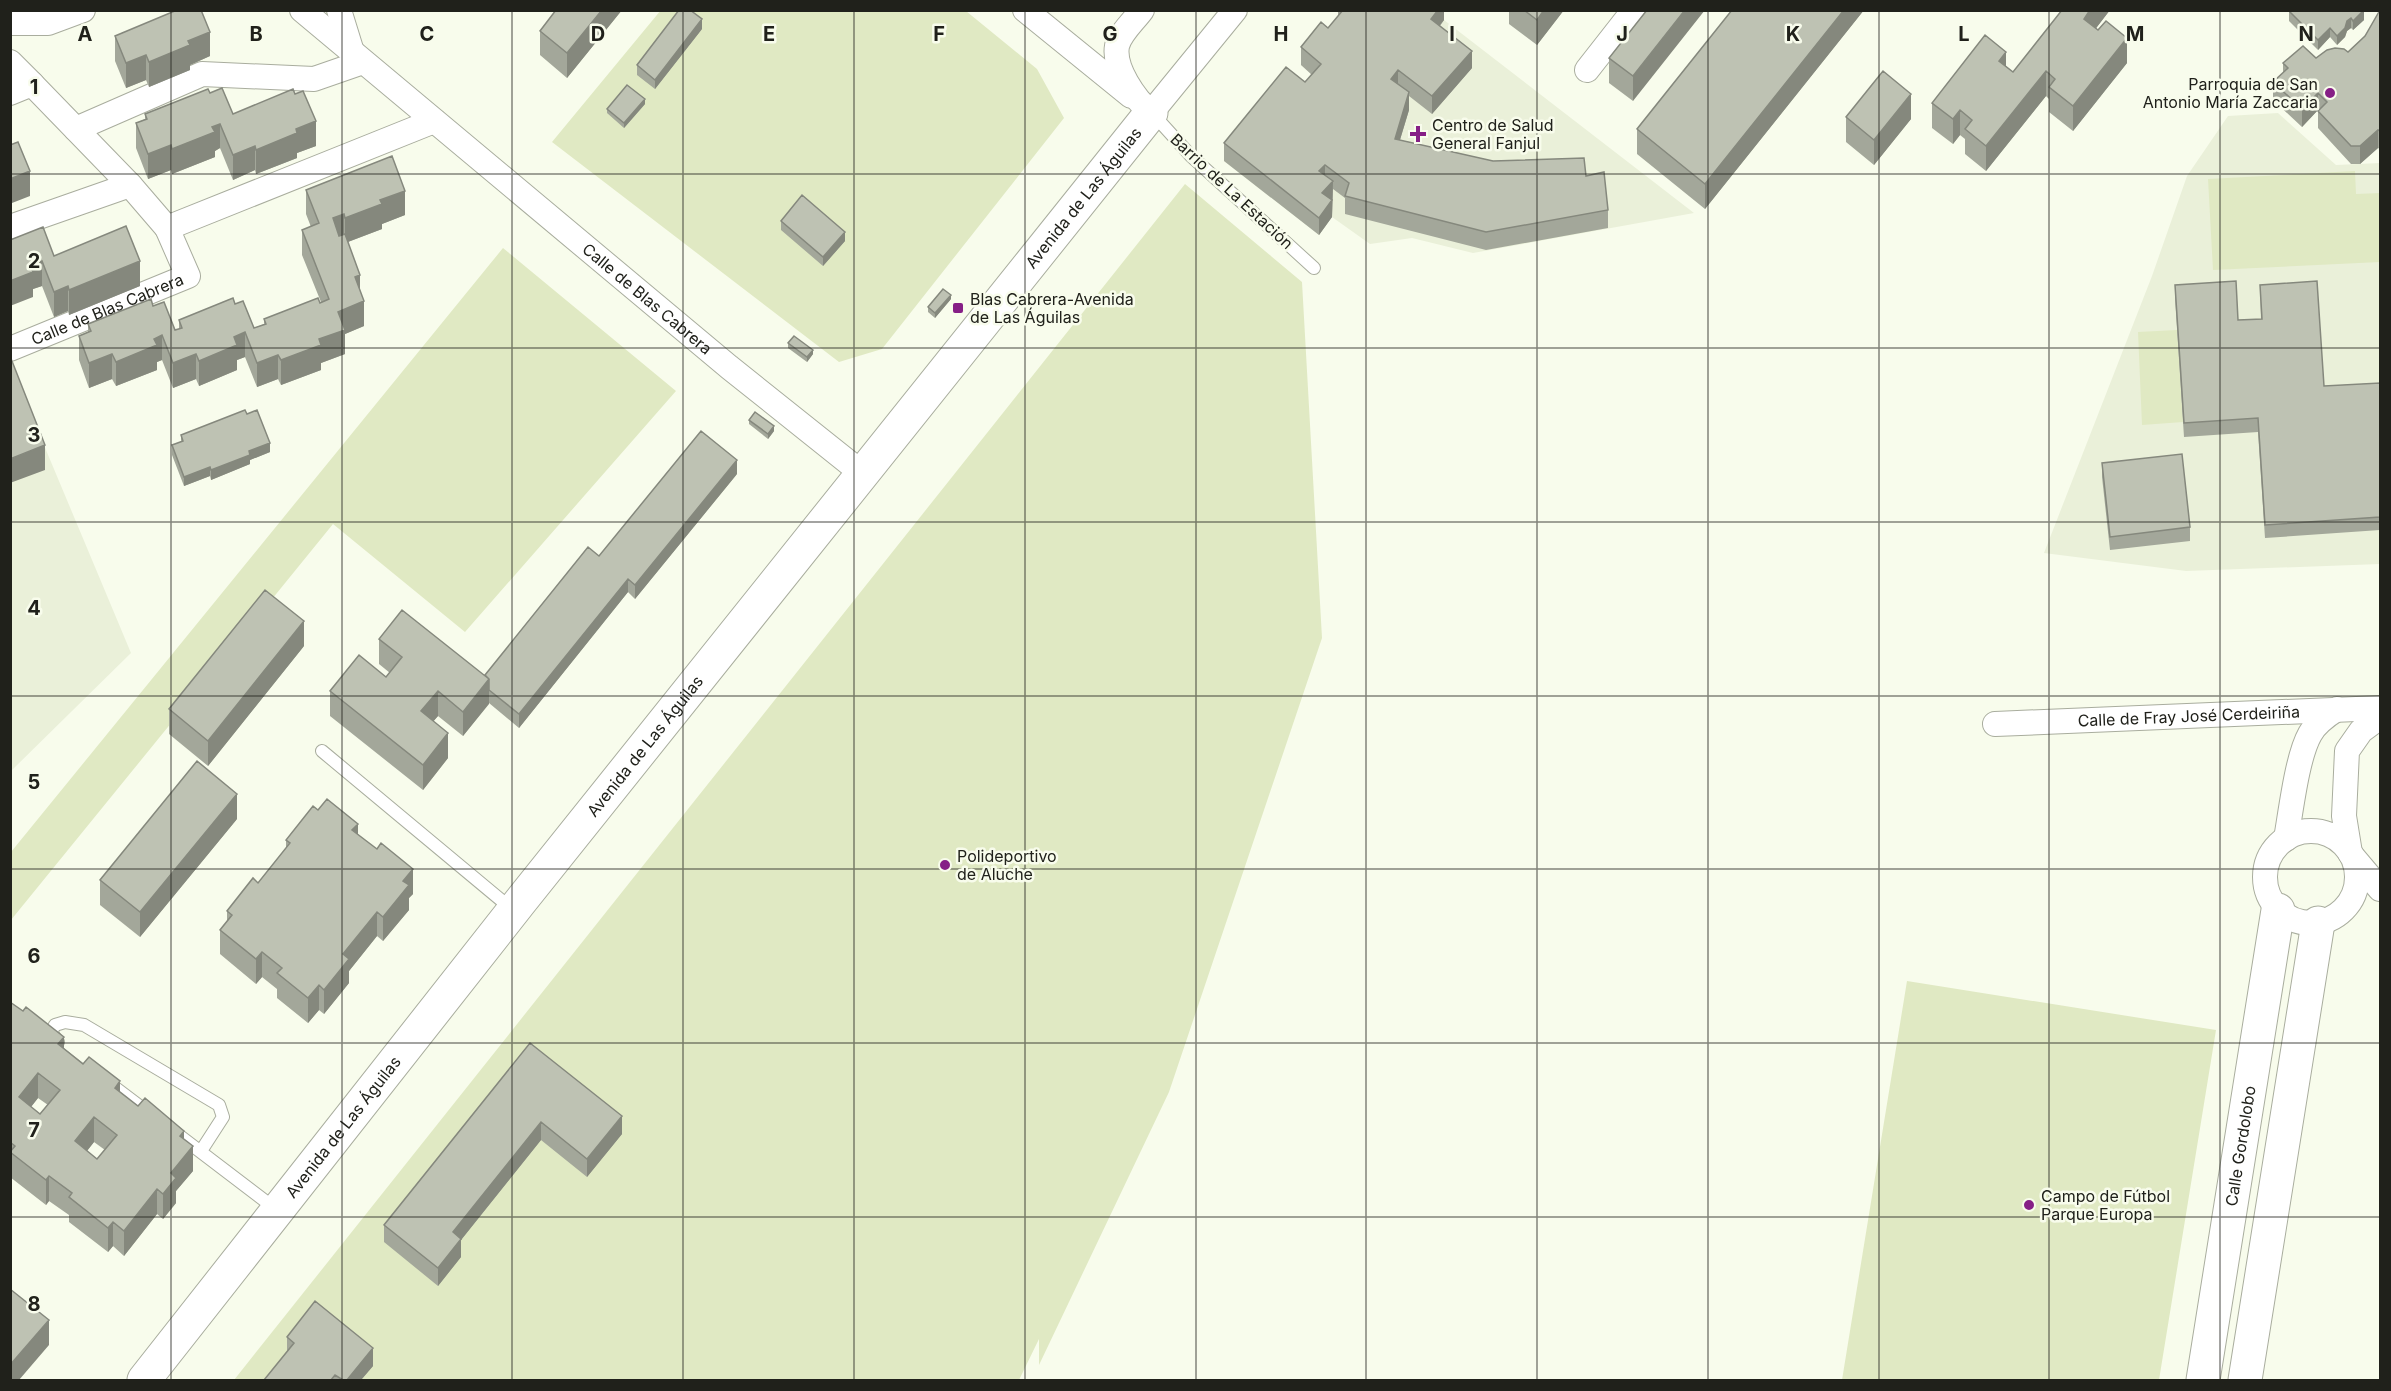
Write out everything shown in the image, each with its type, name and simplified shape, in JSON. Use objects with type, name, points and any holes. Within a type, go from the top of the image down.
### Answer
[{"type":"street","points":[[10,23],[48,23],[83,10]]},
{"type":"street","name":"Calle de Blas Cabrera","points":[[302,10],[729,367],[863,474]]},
{"type":"street","points":[[76,129],[202,74],[314,79],[358,57],[339,10]]},
{"type":"street","points":[[1025,10],[1145,107]]},
{"type":"street","name":"Avenida de Las Águilas","points":[[1142,10],[1121,37],[1117,47],[1126,81],[1145,107]]},
{"type":"street","name":"Avenida de Las Águilas","points":[[144,1380],[514,910],[863,474],[1145,107],[1235,10]]},
{"type":"street","points":[[1587,70],[1634,10]]},
{"type":"street","points":[[10,62],[21,88],[76,129],[130,185],[167,228],[434,121]]},
{"type":"street","points":[[10,227],[130,185]]},
{"type":"street","name":"Calle de Blas Cabrera","points":[[10,348],[188,276],[167,228]]},
{"type":"street","name":"Calle de Fray José Cerdeiriña","points":[[1995,724],[2380,708]]},
{"type":"street","points":[[2286,839],[2304,748],[2310,733],[2322,718],[2337,709]]},
{"type":"street","points":[[2380,717],[2361,731],[2347,752],[2344,816],[2351,854],[2356,869],[2356,884],[2352,898],[2338,914],[2318,923],[2303,923],[2278,910],[2265,887],[2265,872],[2272,853],[2286,839],[2299,833],[2314,831],[2340,842],[2351,854],[2380,889]]},
{"type":"street","name":"Calle Gordolobo","points":[[2203,1380],[2278,910]]},
{"type":"street","points":[[2245,1380],[2318,923]]},
{"type":"lane","name":"Barrio de La Estación","points":[[1145,107],[1191,156],[1314,268]]},
{"type":"lane","points":[[322,751],[514,910]]},
{"type":"lane","points":[[64,1049],[51,1032],[55,1025],[65,1022],[84,1025],[219,1105],[223,1117],[201,1151]]},
{"type":"lane","points":[[99,1076],[278,1210]]},
{"type":"shaded area","points":[[661,10],[966,11],[1037,69],[1064,118],[882,349],[839,362],[552,142]]},
{"type":"shaded area","name":"Centro de Salud General Fanjul","points":[[1433,11],[1694,213],[1473,253],[1412,238],[1370,244],[1332,217],[1319,235],[1224,161],[1321,82],[1301,65],[1321,40]]},
{"type":"shaded area","points":[[2278,113],[2336,165],[2380,163],[2380,564],[2186,571],[2044,553],[2152,276],[2187,176],[2228,116]]},
{"type":"shaded area","points":[[2355,171],[2356,194],[2380,193],[2380,262],[2213,270],[2208,179]]},
{"type":"shaded area","name":"Polideportivo de Aluche","points":[[1185,184],[1302,282],[1322,638],[1169,1092],[1039,1365],[1039,1339],[1019,1380],[234,1380]]},
{"type":"shaded area","points":[[503,248],[676,391],[465,632],[333,524],[11,920],[11,852]]},
{"type":"shaded area","points":[[2177,330],[2183,422],[2142,425],[2138,332]]},
{"type":"shaded area","points":[[10,364],[131,653],[11,771]]},
{"type":"shaded area","name":"Campo de Fútbol Parque Europa","points":[[1907,981],[2216,1030],[2159,1380],[1842,1380]]},
{"type":"building","points":[[177,10],[201,10],[210,32],[188,41],[190,45],[149,62],[146,55],[126,63],[115,36]]},
{"type":"building","points":[[556,10],[602,10],[567,53],[540,31]]},
{"type":"building","points":[[679,10],[690,10],[702,19],[655,80],[637,65]]},
{"type":"building","points":[[1343,10],[1438,10],[1431,19],[1472,51],[1432,96],[1398,70],[1391,79],[1409,92],[1395,139],[1493,161],[1584,158],[1586,176],[1604,172],[1608,210],[1486,232],[1345,196],[1349,183],[1325,165],[1319,171],[1333,181],[1322,193],[1332,200],[1319,218],[1224,143],[1286,67],[1305,82],[1321,64],[1301,47],[1321,22],[1328,28]]},
{"type":"building","points":[[1524,10],[1544,10],[1537,20]]},
{"type":"building","points":[[1647,10],[1685,10],[1633,76],[1609,58]]},
{"type":"building","points":[[1732,10],[1844,10],[1705,184],[1637,129]]},
{"type":"building","points":[[2062,10],[2090,10],[2084,19],[2098,30],[2106,21],[2127,38],[2073,106],[2049,87],[2055,79],[2046,71],[1986,146],[1965,129],[1972,120],[1960,110],[1953,119],[1932,103],[1985,35],[2006,52],[1999,61],[2013,72]]},
{"type":"building","points":[[2290,10],[2364,10],[2353,21],[2351,18],[2347,21],[2345,28],[2337,36],[2330,28],[2318,40]]},
{"type":"building","name":"Parroquia de San Antonio María Zaccaria","points":[[2380,10],[2380,131],[2378,130],[2360,146],[2351,146],[2318,111],[2327,102],[2318,93],[2302,109],[2273,82],[2288,68],[2283,63],[2303,46],[2316,58],[2327,50],[2335,48],[2348,52],[2365,36]]},
{"type":"building","points":[[1883,71],[1911,94],[1874,140],[1846,117]]},
{"type":"building","points":[[627,85],[645,99],[624,123],[607,109]]},
{"type":"building","points":[[222,88],[233,114],[293,89],[295,94],[303,91],[316,121],[296,129],[297,133],[256,150],[255,146],[233,155],[220,124],[212,127],[215,132],[172,149],[171,145],[148,154],[136,123],[147,119],[145,114],[208,89],[210,93]]},
{"type":"building","points":[[18,142],[30,171],[10,179],[10,145]]},
{"type":"building","points":[[392,156],[405,191],[380,200],[382,204],[345,218],[344,214],[333,218],[339,236],[345,234],[360,275],[355,277],[364,301],[338,312],[345,330],[319,339],[321,345],[281,360],[278,355],[257,363],[245,332],[234,337],[237,345],[199,361],[196,354],[173,363],[162,335],[154,339],[157,345],[116,362],[112,354],[89,363],[79,336],[91,331],[88,324],[151,299],[153,306],[164,302],[175,330],[182,328],[179,320],[233,298],[235,304],[243,301],[254,328],[266,324],[264,319],[318,298],[320,303],[329,299],[302,230],[319,223],[306,190]]},
{"type":"building","points":[[802,195],[845,232],[823,257],[781,221]]},
{"type":"building","points":[[126,226],[140,261],[69,290],[68,286],[54,292],[42,261],[30,266],[33,272],[10,281],[10,240],[43,227],[54,256]]},
{"type":"building","points":[[2236,281],[2238,320],[2262,319],[2260,285],[2317,281],[2324,386],[2380,383],[2380,517],[2265,525],[2258,418],[2184,423],[2175,285]]},
{"type":"building","points":[[943,289],[951,295],[935,313],[928,307]]},
{"type":"building","points":[[794,336],[813,350],[807,357],[788,343]]},
{"type":"building","points":[[10,356],[45,445],[10,459]]},
{"type":"building","points":[[245,410],[247,414],[257,410],[270,443],[249,451],[250,455],[211,470],[210,467],[184,477],[172,445],[183,441],[181,435]]},
{"type":"building","points":[[755,412],[774,426],[768,434],[749,420]]},
{"type":"building","points":[[701,431],[737,460],[635,585],[628,579],[519,714],[489,690],[489,679],[485,675],[588,547],[599,556]]},
{"type":"building","points":[[2182,454],[2190,527],[2110,537],[2102,463]]},
{"type":"building","points":[[265,590],[304,621],[208,741],[169,709]]},
{"type":"building","points":[[402,610],[489,679],[463,712],[438,691],[421,711],[448,733],[423,765],[330,691],[359,655],[386,677],[402,657],[379,639]]},
{"type":"building","points":[[197,761],[237,794],[140,912],[100,880]]},
{"type":"building","points":[[327,799],[358,824],[352,830],[377,849],[381,843],[413,869],[403,881],[409,885],[383,917],[377,912],[343,954],[349,959],[324,990],[319,985],[308,998],[277,973],[282,968],[262,952],[256,959],[220,930],[232,915],[227,911],[253,878],[258,883],[290,843],[286,840],[313,806],[318,810]]},
{"type":"building","points":[[10,1002],[23,1011],[26,1007],[64,1037],[58,1044],[83,1064],[89,1057],[120,1081],[115,1088],[138,1106],[145,1098],[184,1131],[180,1136],[193,1146],[171,1173],[176,1178],[163,1194],[157,1189],[124,1231],[113,1222],[108,1228],[69,1197],[72,1193],[49,1176],[46,1180],[10,1152],[15,1146],[10,1142]],"holes":[[[38,1073],[60,1090],[40,1114],[19,1097]],[[94,1117],[117,1135],[97,1159],[75,1141]]]},
{"type":"building","points":[[530,1043],[622,1116],[587,1159],[541,1122],[453,1232],[461,1239],[438,1268],[384,1225]]},
{"type":"building","points":[[10,1289],[49,1320],[10,1365]]},
{"type":"building","points":[[315,1301],[373,1348],[347,1380],[335,1375],[331,1380],[264,1380],[294,1343],[287,1337]]},
{"type":"place","name":"Parroquia de San Antonio María Zaccaria","points":[[2330,93]]},
{"type":"place","name":"Centro de Salud General Fanjul","points":[[1418,134]]},
{"type":"place","name":"Blas Cabrera-Avenida de Las Águilas","points":[[958,308]]},
{"type":"place","name":"Polideportivo de Aluche","points":[[945,865]]},
{"type":"place","name":"Campo de Fútbol Parque Europa","points":[[2029,1205]]}]
